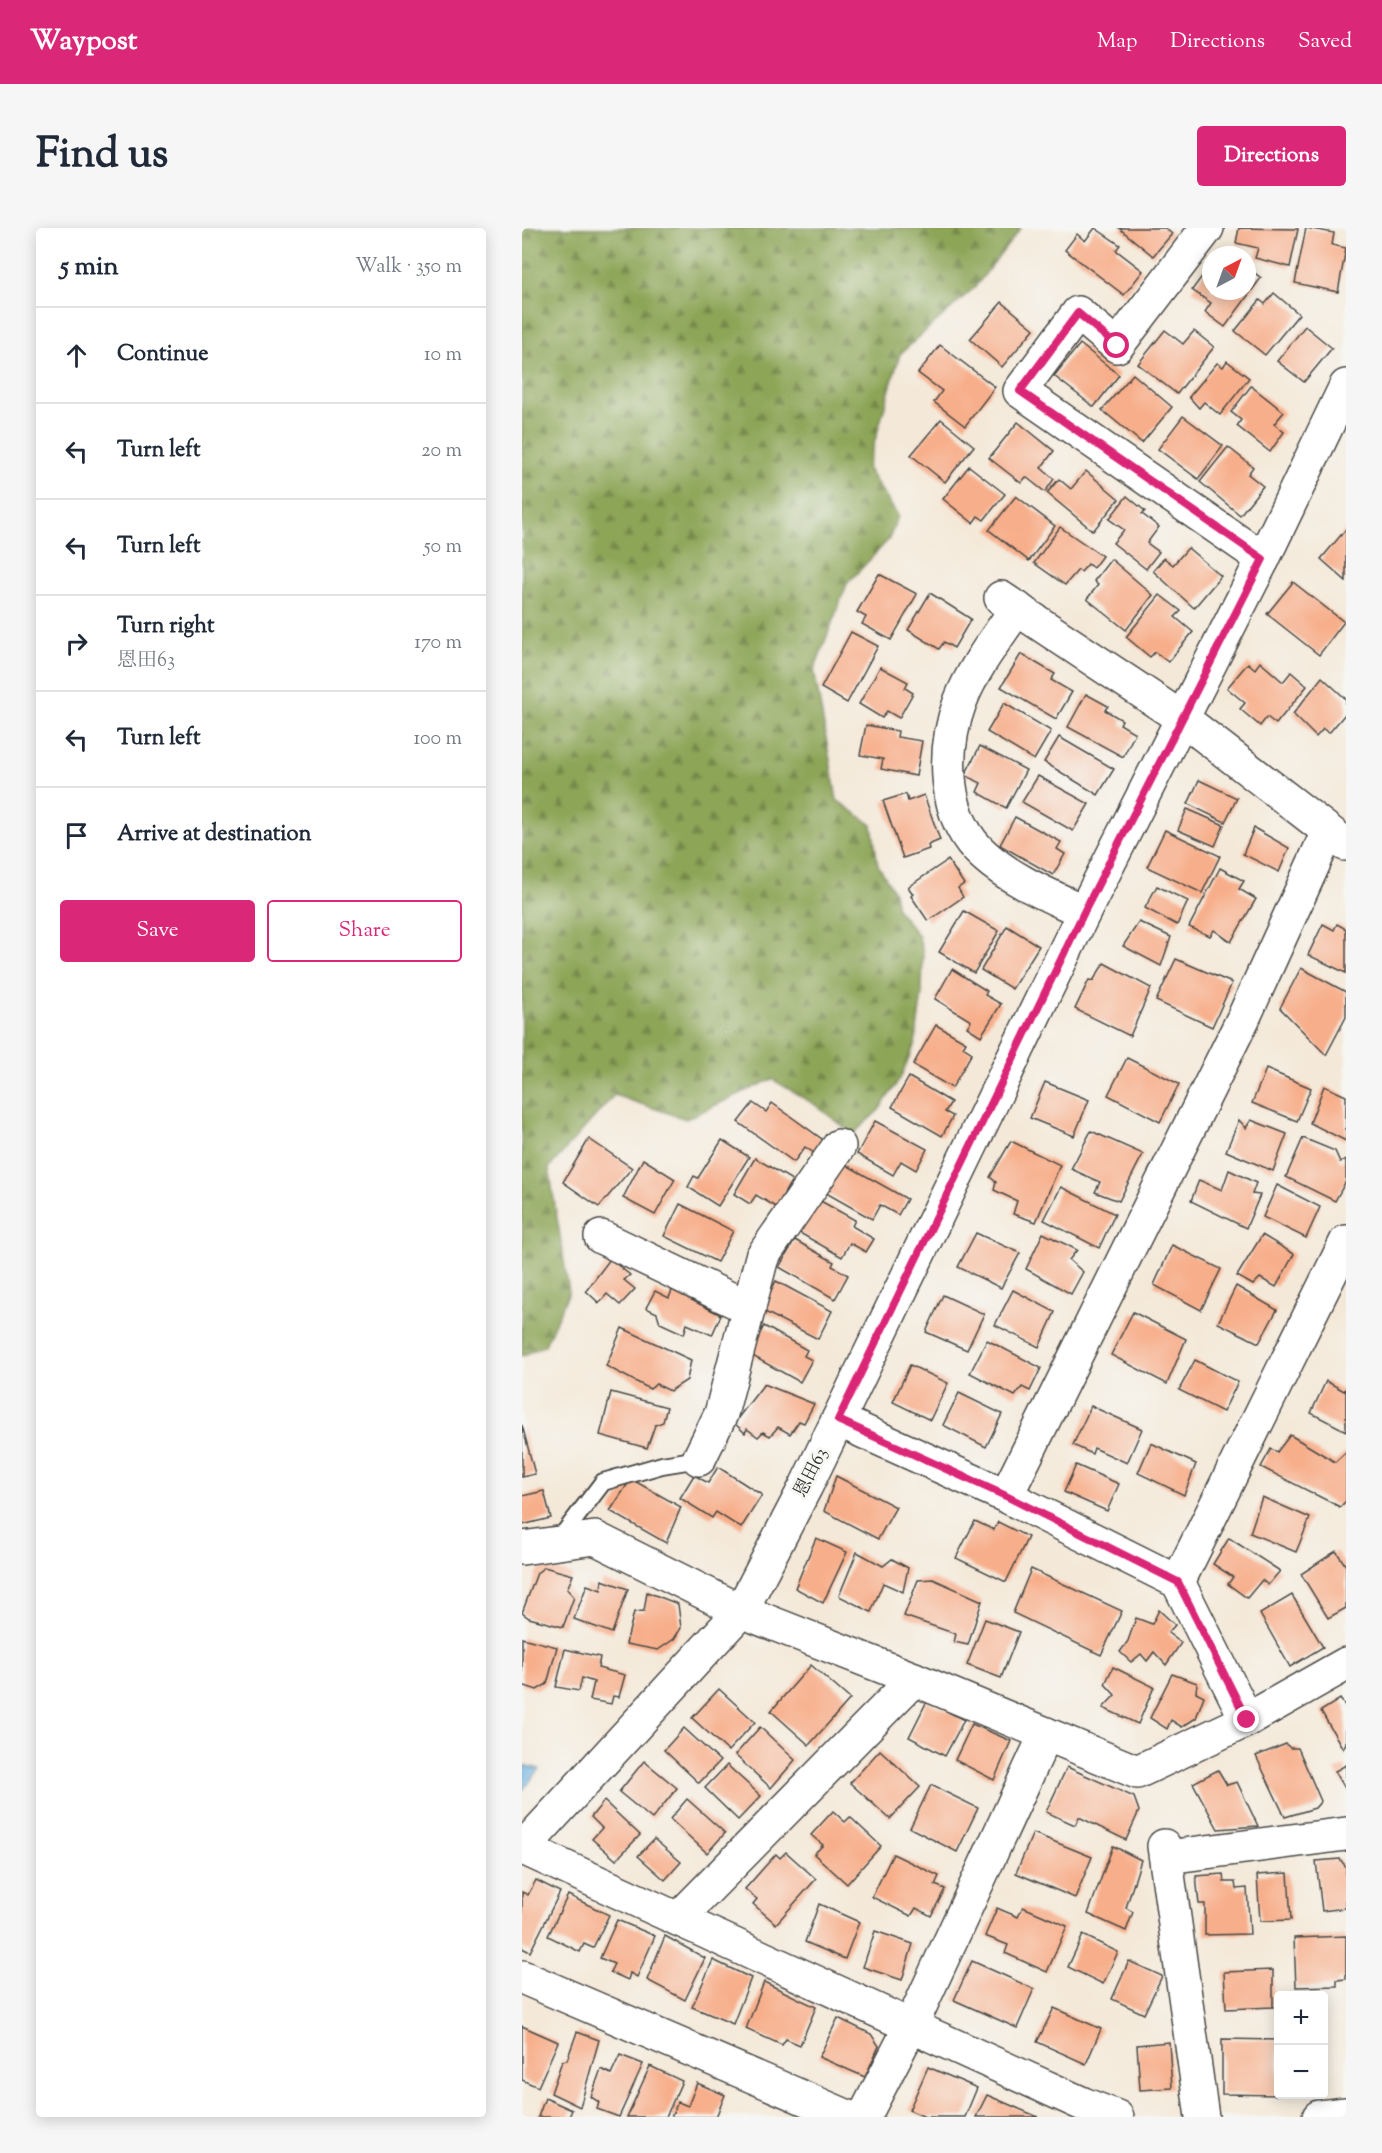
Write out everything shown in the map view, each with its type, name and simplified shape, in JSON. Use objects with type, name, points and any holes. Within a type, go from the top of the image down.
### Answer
[{"type":"street","points":[[1207,228],[1117,346],[1078,313],[1020,391],[1263,559]]},
{"type":"street","name":"恩田63","points":[[523,1848],[741,1611],[838,1420],[1084,912],[1263,559],[1346,386]]},
{"type":"street","points":[[1006,1496],[1243,1019],[1337,838],[1182,719],[1009,603],[960,703],[952,739],[949,770],[956,814],[968,837],[985,856],[1028,884],[1084,912]]},
{"type":"street","points":[[699,1459],[721,1414],[762,1257],[839,1146]]},
{"type":"street","points":[[601,1237],[749,1308]]},
{"type":"street","points":[[1178,1582],[1346,1242]]},
{"type":"street","points":[[838,1420],[1006,1496],[1178,1582],[1247,1720]]},
{"type":"street","points":[[522,1548],[595,1538],[741,1611],[914,1679],[1147,1777],[1346,1664]]},
{"type":"street","points":[[678,1919],[914,1679]]},
{"type":"street","points":[[864,2117],[911,2026],[1046,1734]]},
{"type":"street","points":[[1202,2117],[1166,1851],[1346,1834]]},
{"type":"street","points":[[523,1848],[911,2026],[1080,2111],[1117,2117]]},
{"type":"street","points":[[522,1977],[848,2117]]},
{"type":"street","points":[[1319,2117],[1346,2114]]},
{"type":"lane","points":[[555,1544],[603,1482],[662,1465],[699,1459]]},
{"type":"green space","points":[[522,228],[1021,228],[975,287],[900,354],[867,468],[898,516],[889,539],[847,584],[814,670],[837,800],[872,825],[878,865],[894,892],[897,909],[918,935],[923,952],[922,994],[915,1044],[900,1079],[879,1110],[853,1134],[814,1104],[772,1079],[686,1119],[614,1095],[549,1168],[569,1292],[545,1345],[522,1356]]},
{"type":"water","points":[[522,1765],[540,1769],[522,1791]]},
{"type":"building","points":[[1095,228],[1120,245],[1116,250],[1143,271],[1124,295],[1065,250],[1077,234],[1085,241]]},
{"type":"building","points":[[1119,228],[1165,228],[1172,234],[1153,256]]},
{"type":"building","points":[[1239,228],[1298,229],[1290,267],[1256,258],[1258,248],[1256,246],[1236,243]]},
{"type":"building","points":[[1306,228],[1334,233],[1332,245],[1346,248],[1338,292],[1295,283]]},
{"type":"building","points":[[1256,274],[1261,278],[1256,285]]},
{"type":"building","points":[[1202,276],[1202,297],[1192,290]]},
{"type":"building","points":[[1274,293],[1299,314],[1265,355],[1235,331],[1260,300],[1265,304]]},
{"type":"building","points":[[1207,300],[1245,300],[1225,327],[1205,312],[1211,303]]},
{"type":"building","points":[[1002,302],[1034,329],[1002,367],[970,339]]},
{"type":"building","points":[[1305,326],[1332,348],[1304,382],[1277,361]]},
{"type":"building","points":[[1165,330],[1183,344],[1194,331],[1214,347],[1177,394],[1138,364]]},
{"type":"building","points":[[1080,344],[1119,375],[1094,407],[1054,376]]},
{"type":"building","points":[[940,345],[995,387],[965,426],[934,402],[942,391],[918,373]]},
{"type":"building","points":[[1227,361],[1249,378],[1220,415],[1204,402],[1199,408],[1189,397],[1217,363],[1223,367]]},
{"type":"building","points":[[1133,374],[1172,407],[1142,443],[1102,410]]},
{"type":"building","points":[[1251,386],[1284,412],[1274,424],[1284,432],[1270,452],[1237,426],[1241,420],[1231,412]]},
{"type":"building","points":[[1183,416],[1223,446],[1198,479],[1158,449]]},
{"type":"building","points":[[941,419],[974,446],[945,482],[911,455]]},
{"type":"building","points":[[1018,422],[1054,451],[1041,468],[1054,479],[1045,492],[1026,477],[1021,483],[989,458]]},
{"type":"building","points":[[1228,447],[1253,467],[1248,474],[1263,486],[1240,515],[1200,482]]},
{"type":"building","points":[[969,466],[1005,494],[984,520],[978,516],[973,523],[943,499]]},
{"type":"building","points":[[1086,471],[1119,499],[1093,531],[1047,493],[1059,479],[1071,489]]},
{"type":"building","points":[[1016,496],[1055,526],[1029,561],[989,530]]},
{"type":"building","points":[[1127,496],[1145,511],[1142,514],[1159,527],[1147,543],[1159,552],[1146,569],[1113,543],[1124,530],[1109,519]]},
{"type":"building","points":[[1060,527],[1102,556],[1093,568],[1088,564],[1081,572],[1078,570],[1065,585],[1034,563]]},
{"type":"building","points":[[1346,529],[1346,581],[1321,559]]},
{"type":"building","points":[[1188,548],[1221,576],[1194,608],[1153,571],[1164,558],[1173,565]]},
{"type":"building","points":[[1111,559],[1153,595],[1126,630],[1087,599],[1098,585],[1094,581]]},
{"type":"building","points":[[879,574],[917,594],[891,640],[862,624],[866,617],[857,612]]},
{"type":"building","points":[[1293,582],[1344,622],[1319,655],[1267,614]]},
{"type":"building","points":[[930,593],[971,619],[954,648],[944,642],[939,649],[908,630]]},
{"type":"building","points":[[1160,595],[1181,611],[1175,617],[1193,632],[1168,662],[1155,652],[1150,657],[1126,637]]},
{"type":"building","points":[[851,632],[878,646],[847,703],[821,688]]},
{"type":"building","points":[[1021,654],[1055,674],[1051,680],[1072,692],[1056,719],[1001,687]]},
{"type":"building","points":[[1260,662],[1283,682],[1291,672],[1307,686],[1276,724],[1267,717],[1260,726],[1240,709],[1245,703],[1227,688],[1248,663],[1255,669]]},
{"type":"building","points":[[880,667],[908,682],[905,688],[913,693],[899,718],[887,711],[882,718],[859,704]]},
{"type":"building","points":[[1322,677],[1346,699],[1346,713],[1329,733],[1323,729],[1316,737],[1293,714]]},
{"type":"building","points":[[1086,694],[1108,706],[1105,710],[1122,720],[1120,724],[1135,733],[1123,757],[1068,727]]},
{"type":"building","points":[[1004,703],[1051,731],[1034,760],[987,732]]},
{"type":"building","points":[[866,725],[898,731],[897,737],[922,741],[916,776],[881,769],[883,759],[860,755]]},
{"type":"building","points":[[1059,737],[1114,769],[1098,795],[1044,762]]},
{"type":"building","points":[[980,746],[1026,770],[1006,808],[977,792],[981,783],[965,775]]},
{"type":"building","points":[[1038,776],[1089,804],[1073,831],[1022,802]]},
{"type":"building","points":[[1199,780],[1237,798],[1225,822],[1188,804]]},
{"type":"building","points":[[906,794],[908,801],[924,795],[940,840],[928,845],[929,849],[903,858],[883,801]]},
{"type":"building","points":[[1187,809],[1224,825],[1215,846],[1178,830]]},
{"type":"building","points":[[1015,817],[1061,842],[1057,849],[1065,854],[1053,875],[1000,845]]},
{"type":"building","points":[[1254,828],[1289,848],[1279,872],[1243,854]]},
{"type":"building","points":[[1165,830],[1220,856],[1202,893],[1147,867]]},
{"type":"building","points":[[948,860],[964,884],[958,888],[963,897],[928,921],[911,896],[913,894],[908,887]]},
{"type":"building","points":[[1220,868],[1244,881],[1239,889],[1256,899],[1231,942],[1214,930],[1210,936],[1189,927]]},
{"type":"building","points":[[1157,886],[1188,901],[1177,925],[1145,908]]},
{"type":"building","points":[[964,911],[999,931],[974,973],[939,952]]},
{"type":"building","points":[[1139,922],[1171,937],[1161,966],[1123,946]]},
{"type":"building","points":[[1323,924],[1334,930],[1337,924],[1346,929],[1346,973],[1308,955]]},
{"type":"building","points":[[1007,926],[1039,946],[1012,989],[981,970]]},
{"type":"building","points":[[1176,959],[1232,983],[1212,1027],[1156,1001]]},
{"type":"building","points":[[1104,963],[1151,988],[1130,1036],[1075,1009],[1089,980],[1093,981]]},
{"type":"building","points":[[1301,968],[1346,992],[1346,1017],[1326,1055],[1280,1008]]},
{"type":"building","points":[[952,969],[987,991],[985,995],[1001,1004],[981,1036],[967,1027],[971,1021],[935,999]]},
{"type":"building","points":[[936,1025],[966,1042],[963,1047],[972,1053],[952,1088],[913,1065]]},
{"type":"building","points":[[1127,1058],[1179,1084],[1160,1122],[1108,1095]]},
{"type":"building","points":[[1266,1069],[1311,1088],[1297,1121],[1252,1103]]},
{"type":"building","points":[[909,1077],[951,1102],[945,1112],[953,1116],[942,1136],[892,1107]]},
{"type":"building","points":[[1045,1082],[1089,1100],[1074,1136],[1030,1118]]},
{"type":"building","points":[[1324,1086],[1346,1096],[1346,1141],[1310,1123]]},
{"type":"building","points":[[753,1103],[766,1112],[772,1103],[826,1142],[817,1155],[805,1147],[794,1162],[738,1122]]},
{"type":"building","points":[[1239,1120],[1246,1128],[1251,1120],[1287,1134],[1273,1171],[1226,1151]]},
{"type":"building","points":[[875,1121],[927,1149],[916,1170],[901,1161],[893,1175],[857,1154]]},
{"type":"building","points":[[1091,1131],[1143,1154],[1119,1201],[1095,1192],[1100,1182],[1071,1169]]},
{"type":"building","points":[[1303,1138],[1335,1151],[1340,1162],[1346,1160],[1346,1181],[1335,1201],[1286,1177]]},
{"type":"building","points":[[589,1139],[632,1168],[599,1207],[563,1182]]},
{"type":"building","points":[[722,1140],[749,1157],[718,1206],[688,1187],[694,1176],[698,1178]]},
{"type":"building","points":[[1011,1141],[1060,1165],[1036,1222],[1013,1214],[1017,1201],[994,1190],[996,1182],[990,1177]]},
{"type":"building","points":[[755,1158],[792,1180],[776,1207],[756,1195],[750,1204],[734,1194]]},
{"type":"building","points":[[643,1159],[675,1179],[655,1215],[623,1198]]},
{"type":"building","points":[[843,1163],[907,1199],[898,1215],[880,1205],[872,1219],[826,1193]]},
{"type":"building","points":[[1229,1170],[1256,1183],[1252,1194],[1260,1195],[1246,1228],[1191,1201],[1199,1180],[1222,1190]]},
{"type":"building","points":[[1277,1185],[1320,1207],[1306,1238],[1263,1217]]},
{"type":"building","points":[[1061,1187],[1115,1214],[1099,1248],[1044,1220]]},
{"type":"building","points":[[817,1199],[855,1220],[852,1226],[874,1239],[866,1252],[850,1243],[842,1257],[798,1232]]},
{"type":"building","points":[[680,1204],[733,1231],[717,1262],[664,1236]]},
{"type":"building","points":[[976,1233],[1020,1253],[1001,1288],[958,1267]]},
{"type":"building","points":[[1043,1233],[1077,1250],[1069,1260],[1083,1272],[1071,1294],[1026,1269]]},
{"type":"building","points":[[1262,1235],[1294,1254],[1276,1287],[1260,1278],[1253,1285],[1237,1276]]},
{"type":"building","points":[[795,1240],[834,1262],[832,1266],[848,1275],[835,1299],[779,1267]]},
{"type":"building","points":[[1172,1245],[1221,1269],[1201,1310],[1154,1285]]},
{"type":"building","points":[[610,1259],[630,1275],[624,1280],[635,1289],[620,1305],[607,1294],[599,1303],[586,1291]]},
{"type":"building","points":[[776,1281],[832,1311],[818,1339],[761,1310]]},
{"type":"building","points":[[1236,1286],[1277,1310],[1259,1343],[1218,1323]]},
{"type":"building","points":[[672,1290],[721,1315],[712,1335],[687,1324],[684,1334],[660,1323],[657,1313],[646,1308],[655,1291],[669,1298]]},
{"type":"building","points":[[1013,1290],[1055,1312],[1039,1347],[995,1325]]},
{"type":"building","points":[[943,1295],[984,1314],[967,1350],[926,1332]]},
{"type":"building","points":[[1133,1312],[1186,1339],[1167,1384],[1111,1355]]},
{"type":"building","points":[[764,1326],[807,1350],[804,1356],[812,1360],[800,1382],[749,1354]]},
{"type":"building","points":[[622,1328],[691,1360],[687,1380],[670,1391],[656,1384],[650,1389],[606,1366]]},
{"type":"building","points":[[987,1340],[1041,1368],[1030,1391],[1022,1387],[1015,1396],[970,1373]]},
{"type":"building","points":[[1195,1360],[1238,1382],[1223,1412],[1179,1390]]},
{"type":"building","points":[[910,1365],[948,1383],[930,1420],[893,1402]]},
{"type":"building","points":[[1326,1381],[1344,1391],[1346,1388],[1346,1431],[1311,1413]]},
{"type":"building","points":[[764,1384],[814,1404],[804,1423],[799,1421],[790,1434],[778,1427],[770,1436],[763,1432],[758,1437],[747,1429],[745,1433],[734,1423]]},
{"type":"building","points":[[611,1392],[667,1407],[663,1422],[655,1425],[647,1448],[600,1435]]},
{"type":"building","points":[[959,1393],[1002,1414],[986,1447],[943,1425]]},
{"type":"building","points":[[1091,1406],[1142,1429],[1127,1463],[1094,1448],[1092,1454],[1073,1445]]},
{"type":"building","points":[[522,1425],[535,1474],[522,1477]]},
{"type":"building","points":[[1290,1435],[1335,1462],[1346,1452],[1346,1501],[1340,1507],[1261,1467],[1271,1449],[1277,1452]]},
{"type":"building","points":[[1151,1443],[1196,1464],[1184,1495],[1138,1473]]},
{"type":"building","points":[[1076,1465],[1119,1484],[1107,1511],[1064,1492]]},
{"type":"building","points":[[718,1467],[762,1495],[741,1528],[716,1512],[712,1518],[680,1498],[694,1475],[708,1483]]},
{"type":"building","points":[[836,1476],[896,1507],[878,1539],[824,1511]]},
{"type":"building","points":[[631,1479],[681,1507],[666,1543],[610,1511]]},
{"type":"building","points":[[544,1491],[551,1518],[522,1525],[522,1496]]},
{"type":"building","points":[[1262,1497],[1310,1518],[1296,1552],[1250,1533]]},
{"type":"building","points":[[975,1521],[994,1530],[998,1522],[1028,1537],[1006,1582],[956,1558]]},
{"type":"building","points":[[816,1538],[847,1552],[823,1603],[795,1588]]},
{"type":"building","points":[[1229,1538],[1280,1571],[1268,1585],[1262,1580],[1247,1598],[1228,1584],[1233,1577],[1213,1564]]},
{"type":"building","points":[[1336,1551],[1346,1566],[1346,1608],[1328,1618],[1301,1574]]},
{"type":"building","points":[[857,1552],[883,1566],[892,1559],[908,1568],[903,1592],[883,1583],[871,1612],[839,1596]]},
{"type":"building","points":[[544,1567],[573,1575],[567,1589],[574,1597],[563,1627],[529,1618],[522,1613],[537,1573]]},
{"type":"building","points":[[1031,1569],[1122,1611],[1101,1655],[1013,1613]]},
{"type":"building","points":[[933,1579],[982,1601],[968,1645],[954,1642],[956,1634],[904,1616],[918,1580]]},
{"type":"building","points":[[602,1580],[628,1589],[612,1633],[574,1619],[587,1585],[601,1590]]},
{"type":"building","points":[[647,1592],[678,1604],[681,1628],[674,1639],[658,1650],[626,1644],[634,1612],[644,1611]]},
{"type":"building","points":[[1292,1595],[1323,1647],[1290,1667],[1260,1614]]},
{"type":"building","points":[[1159,1610],[1175,1625],[1168,1633],[1181,1643],[1166,1665],[1154,1652],[1147,1661],[1141,1654],[1131,1662],[1120,1652],[1128,1641],[1136,1618],[1152,1624]]},
{"type":"building","points":[[985,1619],[1019,1632],[1001,1678],[967,1665]]},
{"type":"building","points":[[522,1638],[557,1647],[547,1684],[537,1690],[522,1685]]},
{"type":"building","points":[[565,1649],[600,1657],[598,1668],[625,1675],[619,1697],[613,1696],[611,1704],[590,1700],[594,1682],[582,1678],[579,1691],[556,1687]]},
{"type":"building","points":[[811,1665],[850,1699],[809,1745],[771,1711]]},
{"type":"building","points":[[1113,1667],[1154,1687],[1138,1724],[1103,1708],[1115,1695],[1105,1684]]},
{"type":"building","points":[[1172,1674],[1197,1683],[1196,1692],[1204,1696],[1196,1718],[1182,1727],[1171,1720],[1167,1729],[1150,1718]]},
{"type":"building","points":[[719,1689],[755,1722],[728,1751],[692,1718]]},
{"type":"building","points":[[1340,1699],[1346,1707],[1346,1743],[1343,1749],[1321,1711]]},
{"type":"building","points":[[927,1701],[964,1720],[945,1756],[909,1737]]},
{"type":"building","points":[[972,1724],[1011,1741],[994,1780],[955,1760]]},
{"type":"building","points":[[760,1727],[795,1760],[771,1788],[735,1755]]},
{"type":"building","points":[[684,1728],[720,1761],[699,1783],[664,1750]]},
{"type":"building","points":[[1286,1744],[1290,1748],[1298,1748],[1321,1801],[1315,1808],[1285,1817],[1256,1756]]},
{"type":"building","points":[[880,1750],[920,1787],[890,1819],[850,1783]]},
{"type":"building","points":[[644,1761],[677,1788],[652,1819],[619,1792]]},
{"type":"building","points":[[727,1765],[761,1796],[738,1820],[705,1788]]},
{"type":"building","points":[[1346,1765],[1346,1790],[1335,1771]]},
{"type":"building","points":[[1067,1767],[1134,1797],[1139,1811],[1126,1840],[1079,1817],[1075,1825],[1046,1812]]},
{"type":"building","points":[[1218,1770],[1227,1785],[1237,1782],[1258,1826],[1218,1829],[1193,1783]]},
{"type":"building","points":[[931,1785],[978,1808],[957,1852],[910,1828]]},
{"type":"building","points":[[687,1799],[725,1833],[707,1853],[670,1819]]},
{"type":"building","points":[[604,1801],[640,1835],[616,1860],[592,1839],[602,1828],[591,1817]]},
{"type":"building","points":[[833,1811],[845,1822],[850,1817],[881,1846],[847,1884],[814,1854],[823,1845],[811,1835]]},
{"type":"building","points":[[1033,1833],[1092,1857],[1075,1898],[1016,1873]]},
{"type":"building","points":[[654,1839],[681,1862],[665,1880],[638,1856]]},
{"type":"building","points":[[1113,1846],[1141,1860],[1126,1908],[1133,1912],[1126,1931],[1088,1914]]},
{"type":"building","points":[[786,1852],[816,1879],[776,1924],[753,1904],[757,1899],[745,1889],[776,1854],[780,1858]]},
{"type":"building","points":[[893,1854],[939,1876],[935,1885],[945,1889],[931,1916],[916,1908],[911,1916],[872,1897]]},
{"type":"building","points":[[1340,1859],[1346,1867],[1346,1908],[1322,1911],[1316,1861]]},
{"type":"building","points":[[1288,1873],[1291,1920],[1260,1921],[1257,1875]]},
{"type":"building","points":[[1223,1874],[1224,1882],[1235,1882],[1236,1889],[1247,1888],[1250,1934],[1205,1935],[1205,1904],[1199,1904],[1196,1876]]},
{"type":"building","points":[[536,1880],[560,1892],[530,1952],[522,1948],[522,1892],[528,1895]]},
{"type":"building","points":[[568,1895],[609,1915],[593,1948],[584,1944],[580,1952],[548,1936]]},
{"type":"building","points":[[819,1904],[859,1922],[845,1959],[805,1942]]},
{"type":"building","points":[[1023,1907],[1067,1926],[1047,1972],[1005,1953],[1008,1945],[985,1936],[997,1908],[1018,1917]]},
{"type":"building","points":[[617,1920],[655,1936],[637,1977],[630,1973],[628,1980],[610,1972],[614,1964],[600,1958]]},
{"type":"building","points":[[875,1931],[913,1944],[902,1980],[863,1967]]},
{"type":"building","points":[[1083,1935],[1118,1952],[1103,1984],[1068,1967]]},
{"type":"building","points":[[665,1936],[705,1958],[685,2000],[647,1980]]},
{"type":"building","points":[[1346,1936],[1346,1979],[1337,1980],[1337,1986],[1296,1987],[1294,1938]]},
{"type":"building","points":[[713,1960],[751,1978],[733,2024],[692,2007]]},
{"type":"building","points":[[972,1961],[1034,1989],[1017,2028],[954,2000]]},
{"type":"building","points":[[1129,1961],[1162,1976],[1144,2014],[1112,1999]]},
{"type":"building","points":[[1273,1970],[1273,2007],[1226,2009],[1224,1972]]},
{"type":"building","points":[[764,1982],[816,2007],[800,2045],[786,2039],[782,2045],[746,2029]]},
{"type":"building","points":[[1054,2008],[1101,2029],[1086,2064],[1037,2042]]},
{"type":"building","points":[[838,2018],[871,2034],[879,2046],[865,2077],[819,2057]]},
{"type":"building","points":[[522,2026],[558,2042],[538,2087],[522,2080]]},
{"type":"building","points":[[577,2032],[599,2040],[580,2107],[551,2093],[562,2061],[567,2060]]},
{"type":"building","points":[[1222,2039],[1274,2040],[1274,2095],[1222,2094]]},
{"type":"building","points":[[1169,2042],[1172,2088],[1140,2090],[1137,2045]]},
{"type":"building","points":[[620,2055],[643,2064],[619,2117],[597,2109],[599,2102],[591,2097],[601,2069],[611,2074]]},
{"type":"building","points":[[650,2066],[682,2081],[666,2117],[627,2117]]},
{"type":"building","points":[[928,2067],[977,2088],[965,2117],[925,2117],[909,2110]]},
{"type":"building","points":[[697,2083],[725,2095],[716,2117],[671,2117],[678,2102],[688,2106]]},
{"type":"building","points":[[987,2095],[1038,2117],[976,2117]]},
{"type":"building","points":[[545,2098],[572,2110],[569,2117],[538,2117]]},
{"type":"route","points":[[1117,346],[1078,313],[1020,391],[1263,559],[1084,912],[838,1420],[1006,1496],[1178,1582],[1247,1720]]}]
